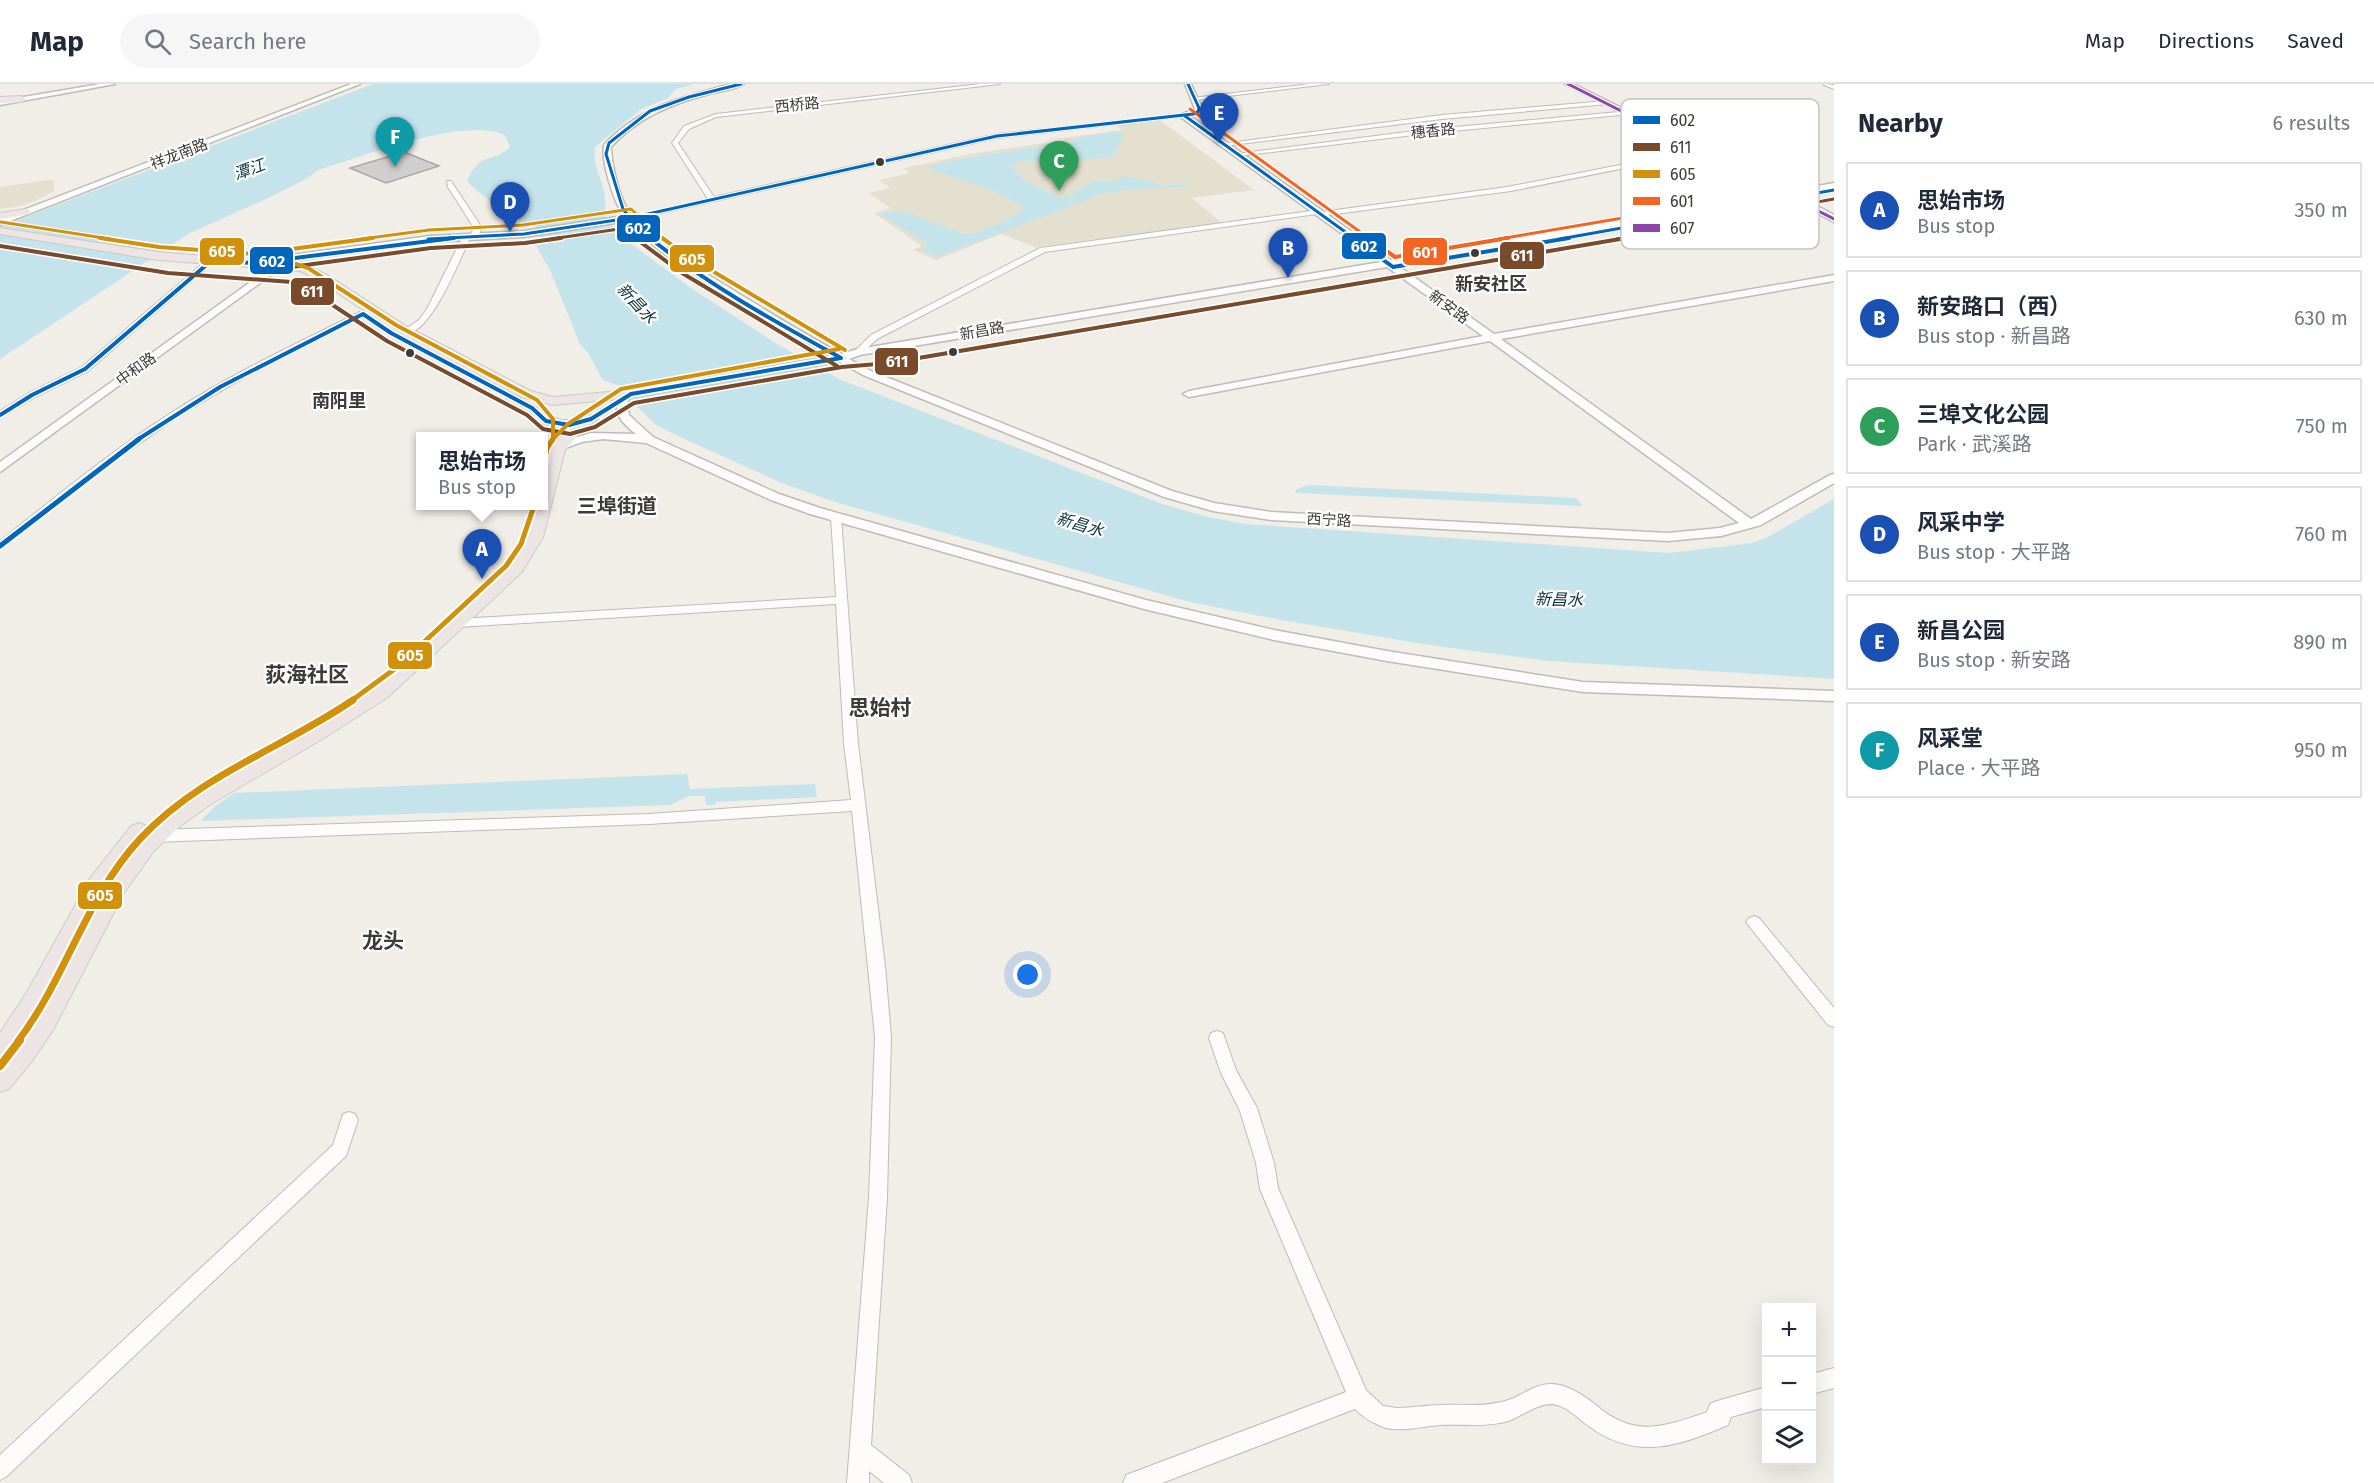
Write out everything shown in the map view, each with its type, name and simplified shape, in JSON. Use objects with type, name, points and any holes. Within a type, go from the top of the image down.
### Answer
[{"type":"main road","points":[[0,101],[21,99]]},
{"type":"main road","points":[[0,216],[26,212]]},
{"type":"main road","points":[[0,231],[154,259]]},
{"type":"main road","points":[[0,237],[154,259],[273,270],[304,276],[401,339],[532,408],[550,423],[569,425],[591,419]]},
{"type":"main road","points":[[208,264],[255,263],[293,266],[315,273],[407,332],[532,396],[570,401],[628,396],[841,358]]},
{"type":"main road","points":[[548,484],[557,447],[573,431],[628,396]]},
{"type":"main road","points":[[543,419],[544,432]]},
{"type":"main road","points":[[0,1054],[23,1022],[96,886],[129,842],[159,814],[194,789],[308,725],[370,686],[504,566],[521,537],[529,510]]},
{"type":"main road","points":[[0,1080],[23,1053],[44,1022],[124,872],[154,836],[203,798],[317,733],[381,692],[507,578],[525,557],[535,537],[542,510]]},
{"type":"street","points":[[21,99],[112,84]]},
{"type":"street","name":"祥龙南路","points":[[0,222],[357,84]]},
{"type":"street","points":[[630,218],[624,209],[608,161],[606,148],[609,143],[650,111],[741,84]]},
{"type":"street","name":"西桥路","points":[[712,200],[675,143],[685,129],[705,118],[747,111],[997,84]]},
{"type":"street","points":[[255,263],[415,241],[524,234],[630,218],[997,136],[1185,116],[1199,110],[1188,84]]},
{"type":"street","points":[[1195,98],[1326,84]]},
{"type":"street","points":[[1568,84],[1621,110]]},
{"type":"street","points":[[1827,84],[1834,87]]},
{"type":"street","points":[[1224,144],[1442,117],[1606,103]]},
{"type":"street","name":"穗香路","points":[[1238,154],[1403,134],[1621,114]]},
{"type":"street","name":"新安路","points":[[1185,116],[1749,524]]},
{"type":"street","points":[[858,352],[874,337],[1043,250],[1510,189],[1621,167]]},
{"type":"street","points":[[407,332],[422,322],[431,309],[478,227],[476,221],[456,197],[449,182]]},
{"type":"street","name":"新昌路","points":[[1819,191],[1834,188]]},
{"type":"street","points":[[1819,211],[1834,219]]},
{"type":"street","name":"西宁路","points":[[630,218],[638,228],[671,255],[792,331],[867,373],[1108,471],[1191,501],[1232,511],[1283,517],[1649,537],[1704,534],[1749,524],[1834,478]]},
{"type":"street","name":"新昌路","points":[[841,358],[887,354],[1621,225]]},
{"type":"street","points":[[0,415],[32,394],[85,369],[208,264]]},
{"type":"street","name":"新昌路","points":[[841,358],[858,352],[1390,265]]},
{"type":"street","name":"中和路","points":[[0,468],[273,270]]},
{"type":"street","points":[[1190,394],[1834,278]]},
{"type":"street","points":[[0,546],[137,440],[175,414],[235,379],[363,315]]},
{"type":"street","points":[[628,396],[620,408],[622,415],[650,440]]},
{"type":"street","points":[[557,447],[575,440],[606,434],[630,435],[650,440],[775,497],[836,517],[1177,613],[1274,635],[1538,682],[1582,687],[1834,696]]},
{"type":"street","points":[[836,517],[851,744],[879,989],[883,1068],[878,1197],[858,1483]]},
{"type":"street","points":[[458,623],[842,600]]},
{"type":"street","points":[[154,836],[649,819],[858,805]]},
{"type":"street","points":[[1754,922],[1834,1020]]},
{"type":"street","points":[[1217,1038],[1229,1073],[1248,1108],[1265,1163],[1269,1190],[1359,1397],[1369,1410],[1389,1418],[1404,1420],[1443,1415],[1486,1416],[1519,1407],[1542,1395],[1559,1395],[1580,1405],[1619,1434],[1641,1439],[1654,1439],[1762,1399]]},
{"type":"street","points":[[0,1469],[340,1150],[349,1119]]},
{"type":"street","points":[[1816,1383],[1834,1378]]},
{"type":"street","points":[[1134,1483],[1359,1397]]},
{"type":"street","points":[[861,1450],[901,1483]]},
{"type":"shaded area","points":[[1160,120],[1254,190],[1192,198],[1222,223],[1035,247],[1001,234],[936,260],[913,250],[922,246],[874,213],[891,208],[868,193],[890,188],[879,180],[910,173],[904,168],[970,154],[1122,130],[1116,125]]},
{"type":"shaded area","points":[[54,180],[54,190],[42,198],[15,207],[0,209],[0,187]]},
{"type":"water","points":[[373,84],[694,84],[676,89],[668,98],[641,109],[595,147],[596,164],[605,197],[604,215],[619,235],[691,288],[777,344],[841,380],[1162,504],[1208,517],[1245,524],[1670,553],[1752,543],[1768,537],[1834,499],[1834,679],[1548,661],[1429,645],[1276,619],[1190,602],[835,502],[782,483],[656,425],[634,404],[623,387],[603,380],[588,353],[580,344],[550,270],[536,246],[535,243],[540,237],[535,226],[499,208],[467,181],[472,171],[482,161],[510,147],[505,135],[487,131],[439,134],[413,140],[318,170],[306,179],[264,200],[188,234],[0,359],[0,227]]},
{"type":"water","points":[[1122,132],[1124,135],[1115,154],[1110,157],[1067,162],[1023,161],[1010,165],[1024,180],[1061,198],[1074,194],[1089,183],[1112,182],[1125,176],[1166,186],[1179,184],[1188,187],[1132,189],[1099,195],[938,257],[920,249],[928,244],[880,214],[902,212],[957,232],[973,234],[980,232],[1024,211],[1022,209],[1024,206],[994,191],[932,170],[929,166],[977,156],[1070,142],[1076,138]]},
{"type":"water","points":[[1308,485],[1576,498],[1582,506],[1296,493],[1295,490]]},
{"type":"water","points":[[687,774],[690,789],[815,784],[817,797],[715,802],[715,805],[706,805],[705,796],[689,796],[670,805],[201,821],[213,808],[234,793]]},
{"type":"building","points":[[404,152],[439,166],[386,183],[350,168]]},
{"type":"transit line","name":"602","points":[[741,84],[689,97],[650,111],[609,143],[606,154],[623,209],[638,228],[671,255],[773,320],[841,358]]},
{"type":"transit line","name":"602","points":[[0,415],[32,395],[85,369],[211,261],[255,263],[430,239],[524,234],[630,218],[997,136],[1193,114],[1198,112],[1199,108],[1188,84]]},
{"type":"transit line","name":"607","points":[[1568,84],[1621,111]]},
{"type":"transit line","name":"601","points":[[1190,109],[1395,257],[1621,218]]},
{"type":"transit line","name":"602","points":[[1185,116],[1393,267],[1621,229]]},
{"type":"transit line","name":"602","points":[[1819,193],[1834,190]]},
{"type":"transit line","name":"611","points":[[1819,202],[1834,199]]},
{"type":"transit line","name":"605","points":[[1,222],[159,247],[255,254],[429,230],[523,225],[631,209],[666,241],[689,257],[845,350]]},
{"type":"transit line","name":"607","points":[[1819,211],[1834,219]]},
{"type":"transit line","name":"611","points":[[262,271],[431,248],[525,243],[626,228],[658,257],[682,273],[837,366]]},
{"type":"transit line","name":"611","points":[[0,246],[168,273],[292,282],[310,290],[387,341],[527,415],[543,429],[570,434],[595,427],[634,403],[842,367],[889,363],[1621,239]]},
{"type":"transit line","name":"605","points":[[256,260],[296,264],[308,268],[396,325],[537,400],[553,419],[553,440]]},
{"type":"transit line","name":"602","points":[[0,546],[107,462],[174,415],[243,374],[363,314],[391,333],[532,408],[546,421],[569,425],[591,419],[631,394],[841,358]]},
{"type":"transit line","name":"605","points":[[548,446],[555,435],[568,424],[621,389],[839,349]]},
{"type":"transit line","name":"605","points":[[0,1066],[23,1036],[97,901],[139,840],[166,814],[190,796],[242,763],[323,719],[385,677],[506,566],[527,532],[533,510]]},
{"type":"place","name":"新昌公园","points":[[1219,143]]},
{"type":"place","name":"风采堂","points":[[395,167]]},
{"type":"place","name":"三埠文化公园","points":[[1059,191]]},
{"type":"place","name":"风采中学","points":[[510,232]]},
{"type":"place","name":"新安路口（西）","points":[[1288,278]]},
{"type":"place","name":"思始市场","points":[[482,579]]},
{"type":"district","name":"新安社区","points":[[1491,284]]},
{"type":"district","name":"南阳里","points":[[339,401]]},
{"type":"district","name":"三埠街道","points":[[617,506]]},
{"type":"district","name":"荻海社区","points":[[307,675]]},
{"type":"district","name":"思始村","points":[[880,708]]},
{"type":"district","name":"龙头","points":[[383,941]]},
{"type":"water label","name":"潭江","points":[[249,169]]},
{"type":"water label","name":"新昌水","points":[[637,303]]},
{"type":"water label","name":"新昌水","points":[[1080,524]]},
{"type":"water label","name":"新昌水","points":[[1559,599]]}]
